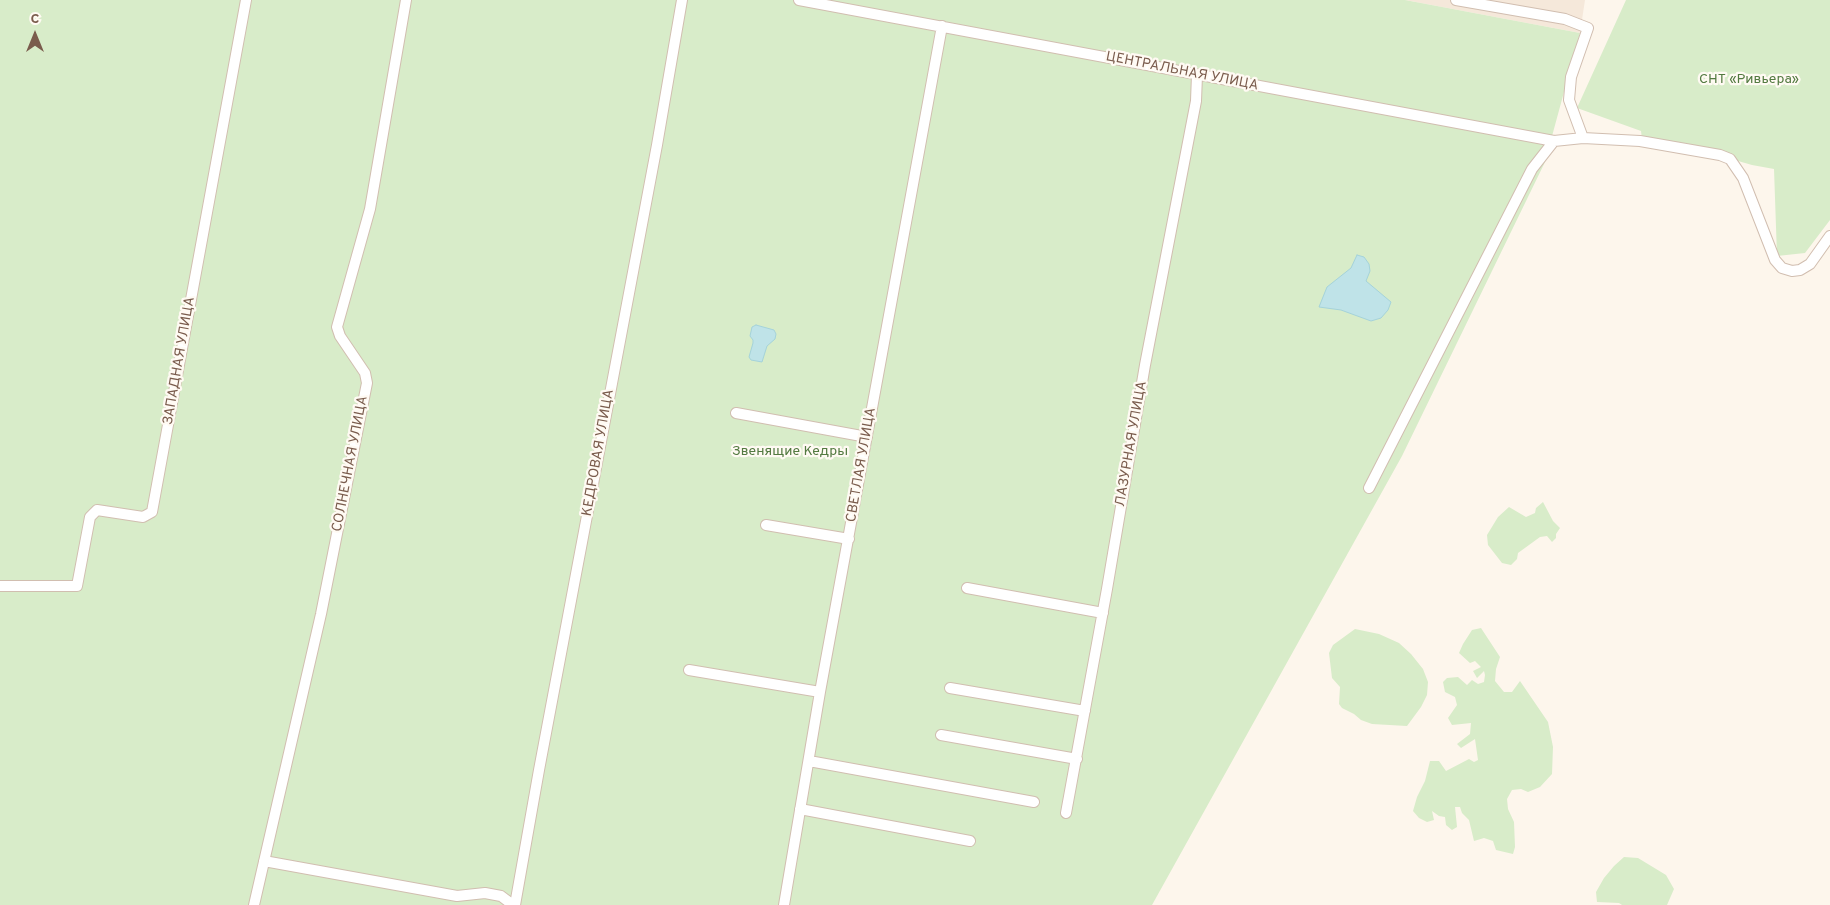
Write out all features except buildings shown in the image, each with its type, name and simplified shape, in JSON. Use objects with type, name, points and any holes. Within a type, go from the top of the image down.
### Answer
[{"type":"street","name":"ЗАПАДНАЯ УЛИЦА","points":[[0,586],[77,586],[90,517],[97,510],[143,517],[152,512],[246,0]]},
{"type":"street","name":"СОЛНЕЧНАЯ УЛИЦА","points":[[254,905],[321,614],[367,383],[365,373],[340,336],[337,327],[370,209],[406,0]]},
{"type":"street","name":"КЕДРОВАЯ УЛИЦА","points":[[514,905],[657,145],[682,0]]},
{"type":"street","name":"ЦЕНТРАЛЬНАЯ УЛИЦА","points":[[799,0],[1554,141],[1584,138],[1640,141],[1720,154],[1730,160],[1744,178],[1775,260],[1782,268],[1792,271],[1800,270],[1810,264],[1830,236]]},
{"type":"street","points":[[1456,0],[1485,3],[1565,19],[1588,28],[1571,77],[1569,100],[1584,138]]},
{"type":"street","name":"СВЕТЛАЯ УЛИЦА","points":[[784,905],[820,692],[942,26]]},
{"type":"street","name":"ЛАЗУРНАЯ УЛИЦА","points":[[1066,813],[1103,613],[1145,365],[1196,101],[1197,75]]},
{"type":"street","points":[[1369,488],[1532,169],[1554,141]]},
{"type":"street","points":[[736,413],[867,437]]},
{"type":"street","points":[[766,524],[848,539]]},
{"type":"street","points":[[967,588],[1103,613]]},
{"type":"street","points":[[689,670],[820,692]]},
{"type":"street","points":[[950,688],[1085,711]]},
{"type":"street","points":[[942,735],[1077,759]]},
{"type":"street","points":[[809,761],[1034,802]]},
{"type":"street","points":[[800,809],[970,841]]},
{"type":"street","points":[[264,861],[457,896],[485,893],[501,896],[514,905]]},
{"type":"shaded area","points":[[1405,0],[1585,0],[1580,33]]},
{"type":"green space","name":"Звенящие Кедры","points":[[0,0],[1405,0],[1580,33],[1545,162],[1402,456],[1152,905],[0,905]]},
{"type":"green space","name":"СНТ «Ривьера»","points":[[1626,0],[1830,0],[1830,220],[1805,253],[1777,256],[1774,169],[1752,165],[1693,148],[1642,139],[1641,131],[1577,108]]},
{"type":"green space","points":[[1543,502],[1553,521],[1560,528],[1556,538],[1552,542],[1547,536],[1540,537],[1518,553],[1517,559],[1511,565],[1502,563],[1488,545],[1487,535],[1498,517],[1509,507],[1526,517],[1535,513],[1536,508]]},
{"type":"green space","points":[[1481,628],[1500,657],[1495,681],[1504,692],[1512,692],[1520,681],[1548,722],[1553,747],[1552,774],[1540,787],[1528,792],[1521,789],[1512,790],[1507,799],[1508,809],[1514,822],[1515,847],[1513,854],[1496,850],[1493,841],[1484,838],[1474,841],[1469,820],[1462,813],[1460,807],[1455,807],[1457,827],[1452,830],[1446,825],[1445,817],[1439,816],[1432,811],[1434,820],[1427,822],[1419,818],[1413,811],[1425,781],[1430,761],[1439,761],[1446,771],[1469,759],[1474,762],[1478,760],[1475,739],[1461,748],[1457,744],[1470,734],[1471,723],[1452,725],[1448,718],[1457,705],[1455,697],[1445,692],[1443,682],[1447,678],[1458,677],[1467,685],[1472,680],[1478,684],[1484,682],[1484,671],[1477,678],[1473,671],[1481,667],[1475,661],[1470,663],[1459,653],[1472,630]]},
{"type":"green space","points":[[1355,629],[1379,634],[1399,643],[1423,669],[1428,682],[1427,695],[1407,726],[1372,724],[1361,720],[1339,704],[1340,687],[1332,678],[1329,653],[1333,645]]},
{"type":"green space","points":[[1624,857],[1638,858],[1666,875],[1674,889],[1667,905],[1622,905],[1619,903],[1597,902],[1596,892],[1604,878]]},
{"type":"water","points":[[1357,255],[1364,257],[1369,264],[1370,271],[1366,281],[1391,302],[1388,310],[1381,318],[1371,321],[1341,310],[1319,307],[1327,287],[1351,268]]},
{"type":"water","points":[[756,325],[774,330],[776,334],[775,339],[767,346],[762,362],[751,360],[749,357],[753,343],[750,336],[752,327]]}]
